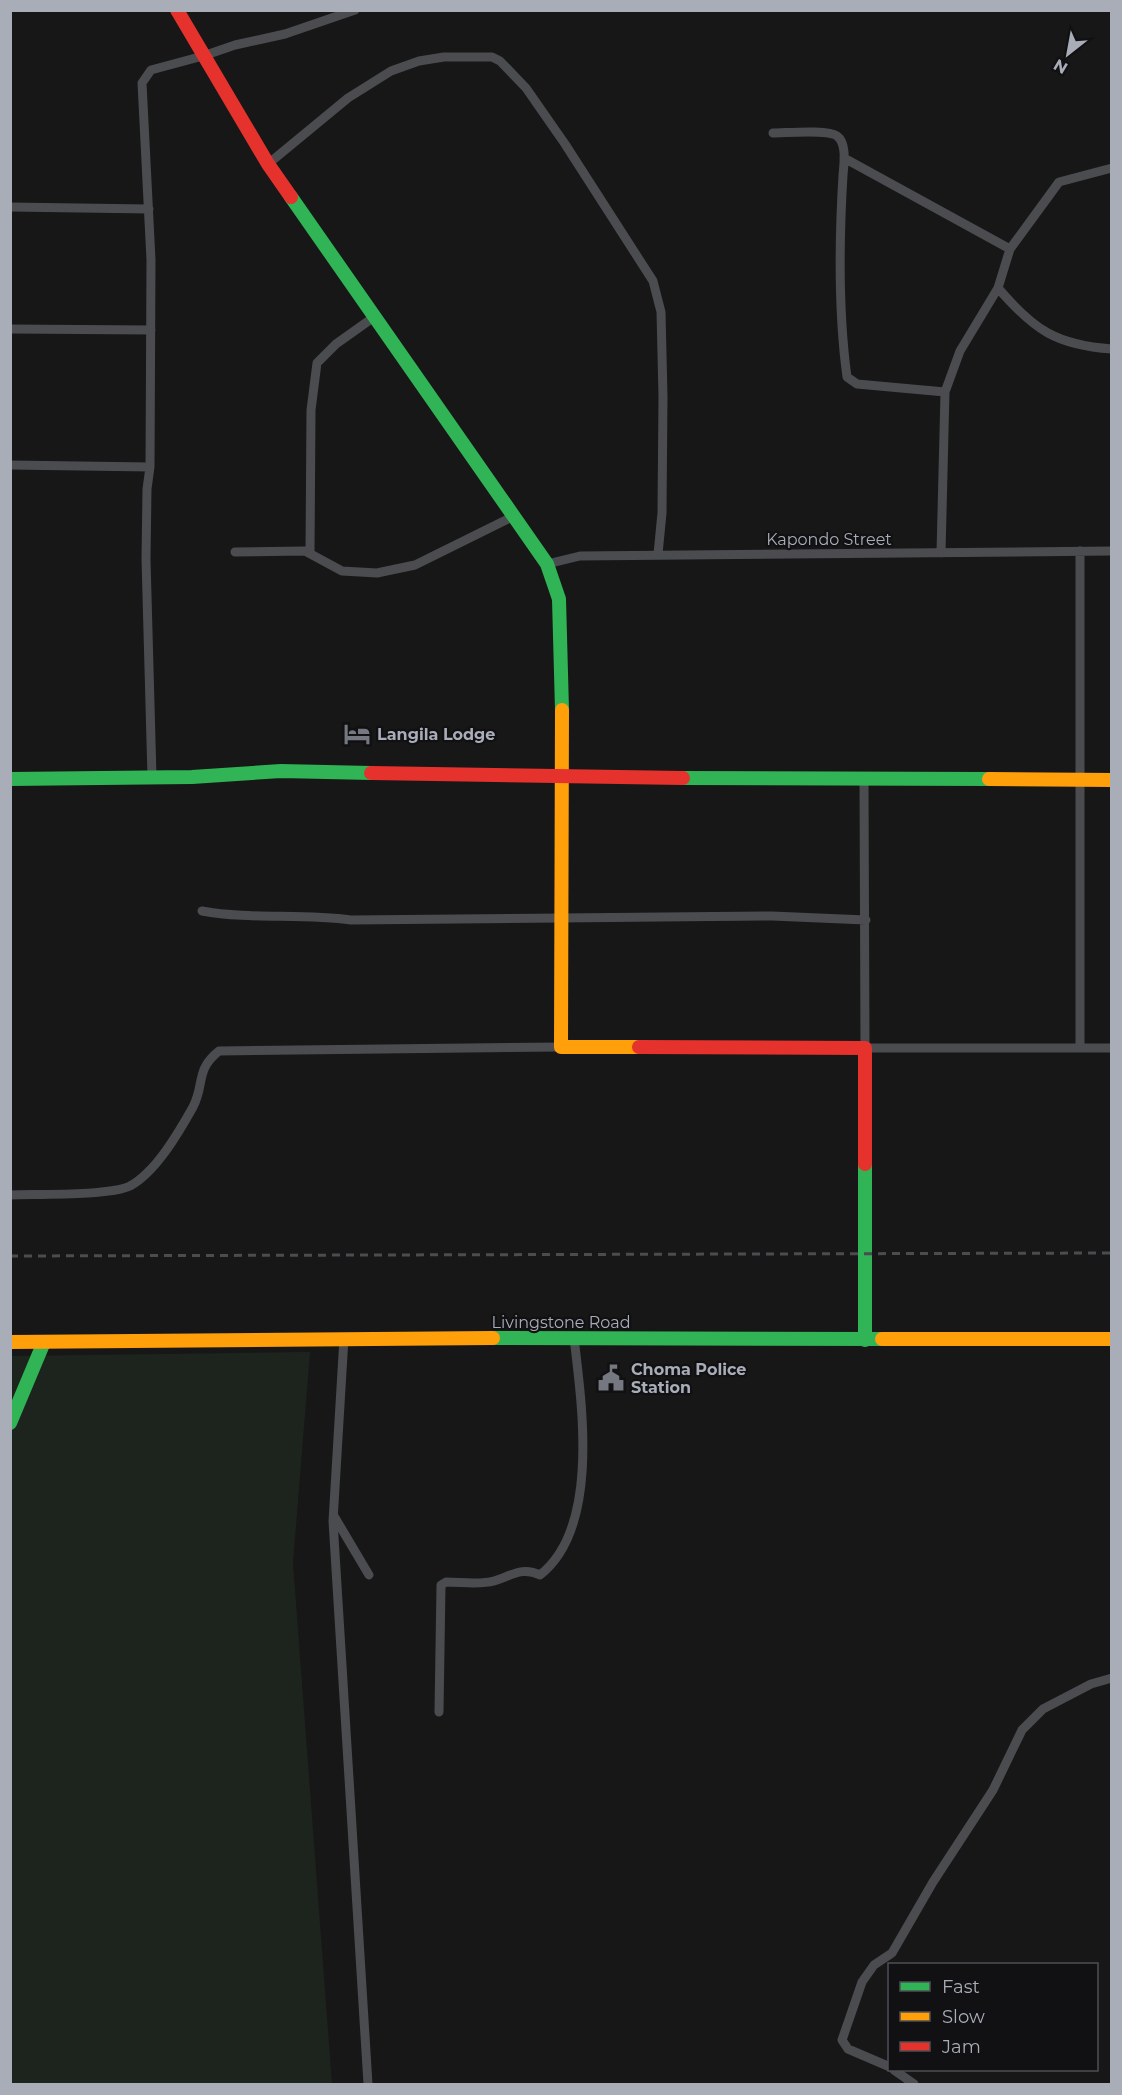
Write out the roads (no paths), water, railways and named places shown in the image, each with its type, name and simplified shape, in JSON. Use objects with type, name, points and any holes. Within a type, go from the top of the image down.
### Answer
[{"type":"main road","points":[[177,10],[268,165],[547,564],[559,599],[562,680],[561,1047],[865,1048],[865,1340]]},
{"type":"main road","points":[[10,779],[152,777],[281,771],[562,777],[1112,780]]},
{"type":"main road","name":"Livingstone Road","points":[[10,1342],[344,1338],[1112,1340]]},
{"type":"main road","points":[[10,1423],[44,1342]]},
{"type":"street","points":[[152,777],[146,559],[147,489],[150,467],[151,330],[149,209],[141,83],[151,70],[235,45],[285,34],[355,10]]},
{"type":"street","points":[[268,165],[348,98],[391,71],[418,61],[444,57],[492,57],[500,61],[526,88],[590,181],[653,281],[661,312],[663,397],[662,513],[658,554]]},
{"type":"street","points":[[773,133],[834,134],[841,141],[844,158],[842,291],[847,377],[857,384],[945,392]]},
{"type":"street","points":[[844,158],[1010,249]]},
{"type":"street","points":[[941,553],[945,392],[960,351],[998,288],[1010,249],[1059,182],[1112,168]]},
{"type":"street","points":[[10,207],[149,209]]},
{"type":"street","points":[[998,288],[1023,317],[1058,340],[1082,347],[1112,349]]},
{"type":"street","points":[[310,553],[312,402],[317,363],[336,344],[374,317]]},
{"type":"street","points":[[10,329],[151,330]]},
{"type":"street","points":[[10,465],[150,467]]},
{"type":"street","points":[[236,552],[310,553],[342,571],[377,573],[415,565],[512,517]]},
{"type":"street","points":[[1080,551],[1082,779],[1080,1047]]},
{"type":"street","name":"Kapondo Street","points":[[547,564],[580,556],[658,554],[1112,551]]},
{"type":"street","points":[[864,778],[865,1048],[1112,1048]]},
{"type":"street","points":[[202,911],[220,914],[324,916],[351,920],[772,916],[866,920]]},
{"type":"street","points":[[10,1195],[94,1192],[129,1186],[161,1158],[194,1105],[206,1062],[219,1051],[561,1047]]},
{"type":"street","points":[[344,1338],[334,1516],[354,1895],[368,2085]]},
{"type":"street","points":[[439,1712],[441,1585],[446,1582],[494,1581],[510,1573],[531,1571],[540,1575],[549,1568],[570,1533],[581,1472],[582,1427],[574,1338]]},
{"type":"street","points":[[334,1516],[369,1575]]},
{"type":"street","points":[[888,2066],[848,2049],[842,2040],[862,1982],[874,1965],[892,1953],[933,1882],[993,1790],[1022,1730],[1042,1709],[1091,1684],[1112,1678]]},
{"type":"street","points":[[895,2071],[914,2085]]},
{"type":"railway","points":[[10,1256],[1112,1253]]},
{"type":"place","name":"Langila Lodge","points":[[357,734]]},
{"type":"place","name":"Choma Police Station","points":[[611,1378]]}]
